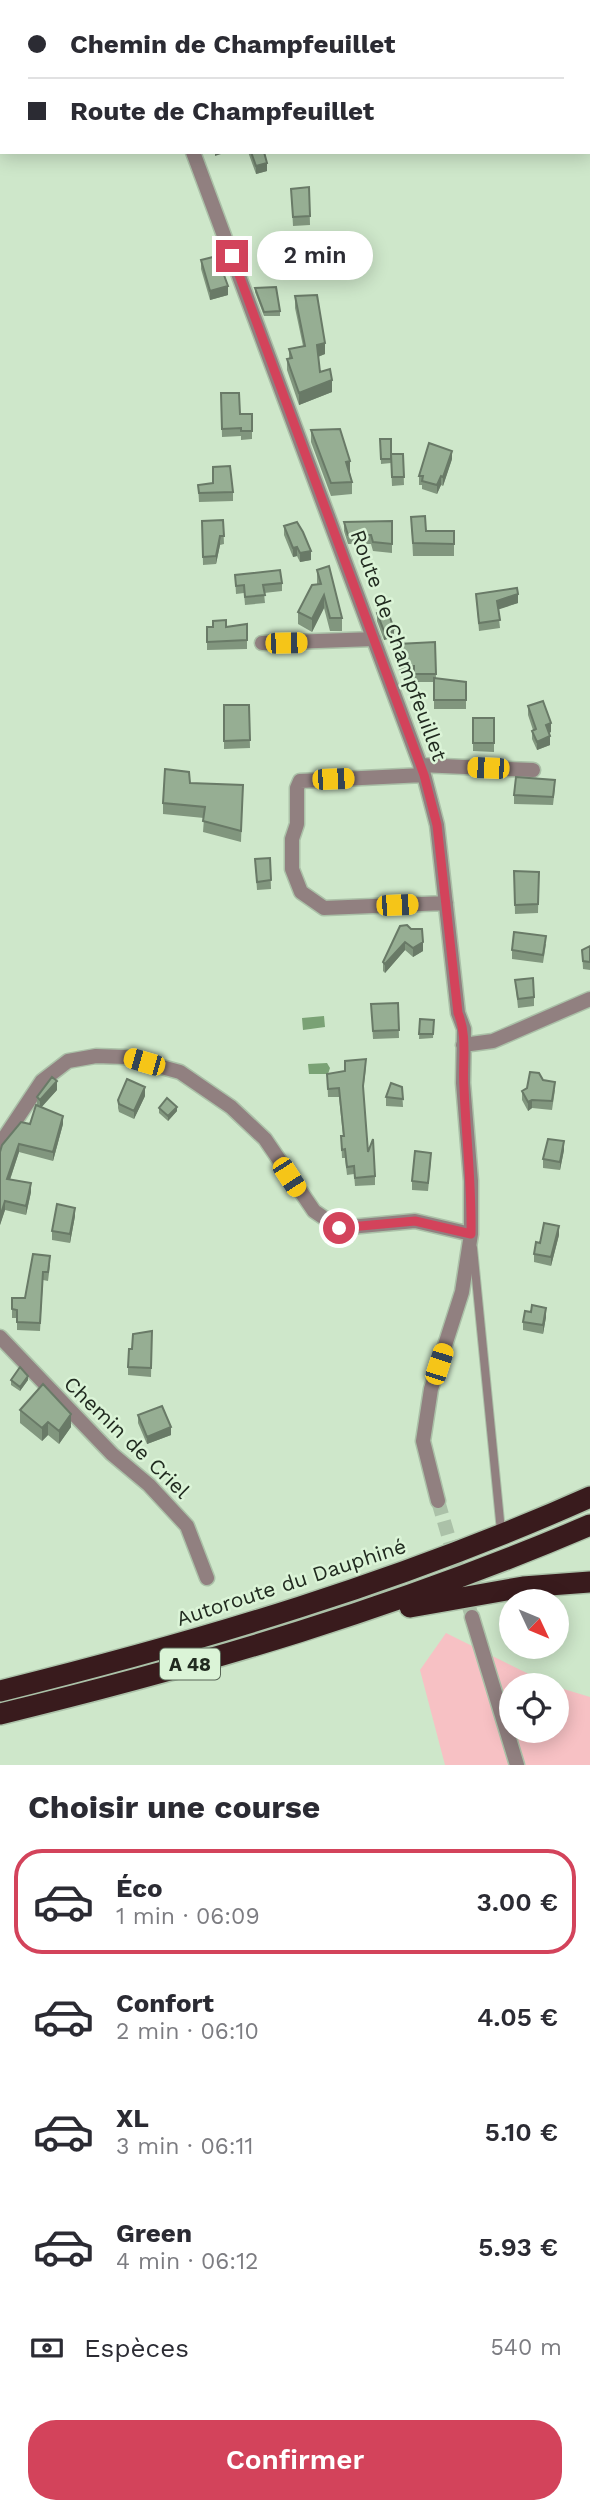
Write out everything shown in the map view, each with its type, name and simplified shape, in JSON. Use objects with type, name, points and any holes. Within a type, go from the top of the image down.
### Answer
[{"type":"highway","name":"Autoroute du Dauphiné","points":[[0,1691],[268,1618],[408,1572],[590,1497]]},
{"type":"highway","name":"A 48","points":[[0,1714],[339,1621],[480,1571],[590,1525]]},
{"type":"highway","points":[[339,1621],[510,1589],[590,1582]]},
{"type":"street","name":"Route de Champfeuillet","points":[[194,154],[422,770],[437,825],[458,1013],[464,1029],[471,1234],[462,1292],[431,1389],[423,1441],[438,1502]]},
{"type":"street","points":[[262,643],[374,639]]},
{"type":"street","points":[[446,903],[324,908],[301,892],[292,869],[292,839],[297,824],[297,788],[300,781],[422,770],[533,769]]},
{"type":"street","points":[[463,1045],[493,1041],[590,999]]},
{"type":"street","points":[[0,1144],[42,1081],[68,1061],[96,1056],[125,1057],[180,1072],[231,1107],[265,1139],[314,1211],[339,1228],[415,1221],[471,1234]]},
{"type":"street","name":"Chemin de Criel","points":[[0,1337],[112,1454],[149,1485],[187,1526],[206,1578]]},
{"type":"street","points":[[472,1617],[517,1765]]},
{"type":"lane","points":[[471,1234],[494,1440],[501,1534]]},
{"type":"shaded area","points":[[324,1016],[325,1027],[303,1030],[302,1018]]},
{"type":"shaded area","points":[[327,1063],[330,1068],[328,1074],[309,1074],[308,1064]]},
{"type":"shaded area","points":[[446,1633],[527,1673],[499,1673],[499,1743],[569,1743],[569,1691],[590,1697],[590,1765],[445,1765],[420,1670]]},
{"type":"building","points":[[252,154],[265,154],[267,163],[256,166]]},
{"type":"building","points":[[309,187],[310,216],[293,217],[291,189]]},
{"type":"building","points":[[217,256],[228,286],[210,291],[201,260]]},
{"type":"building","points":[[276,287],[280,311],[264,312],[255,288]]},
{"type":"building","points":[[317,295],[325,343],[317,345],[320,372],[330,369],[332,380],[299,393],[287,359],[292,358],[289,349],[305,346],[295,296]]},
{"type":"building","points":[[221,393],[239,393],[240,414],[252,414],[252,431],[241,431],[241,428],[222,429]]},
{"type":"building","points":[[340,429],[350,461],[346,462],[352,482],[331,483],[311,430]]},
{"type":"building","points":[[380,439],[391,439],[391,459],[381,459]]},
{"type":"building","points":[[429,443],[452,451],[443,477],[441,476],[437,485],[422,481],[423,476],[419,476]]},
{"type":"building","points":[[391,454],[403,454],[404,477],[392,477]]},
{"type":"building","points":[[230,466],[233,492],[199,493],[198,485],[213,483],[213,467]]},
{"type":"building","points":[[425,516],[426,531],[454,531],[454,544],[413,543],[411,517]]},
{"type":"building","points":[[223,520],[224,536],[220,536],[216,556],[203,557],[202,521]]},
{"type":"building","points":[[392,521],[392,544],[373,542],[371,535],[348,535],[344,522]]},
{"type":"building","points":[[297,522],[311,551],[300,553],[297,547],[293,548],[284,526]]},
{"type":"building","points":[[329,566],[342,618],[330,618],[324,595],[312,619],[298,612],[312,585],[321,584],[317,570]]},
{"type":"building","points":[[280,570],[282,583],[263,585],[265,595],[245,597],[244,585],[236,586],[235,575]]},
{"type":"building","points":[[517,588],[518,594],[497,601],[500,620],[479,623],[476,594]]},
{"type":"building","points":[[387,609],[394,629],[384,631],[377,613]]},
{"type":"building","points":[[226,620],[226,627],[247,624],[247,640],[207,642],[207,627],[213,627],[213,621]]},
{"type":"building","points":[[435,642],[436,674],[414,674],[414,666],[399,666],[398,644]]},
{"type":"building","points":[[434,678],[466,682],[466,700],[434,700]]},
{"type":"building","points":[[543,701],[551,723],[546,725],[550,736],[537,742],[532,731],[536,729],[528,706]]},
{"type":"building","points":[[224,705],[249,705],[250,740],[224,741]]},
{"type":"building","points":[[473,718],[494,718],[494,743],[473,743]]},
{"type":"building","points":[[165,769],[189,772],[190,783],[243,785],[241,831],[203,821],[205,807],[163,803]]},
{"type":"building","points":[[516,777],[555,780],[553,797],[514,795]]},
{"type":"building","points":[[270,858],[271,880],[257,882],[255,859]]},
{"type":"building","points":[[514,871],[539,872],[538,904],[515,905]]},
{"type":"building","points":[[407,925],[411,929],[422,929],[423,942],[413,948],[405,942],[385,964],[383,962],[400,926]]},
{"type":"building","points":[[514,932],[546,936],[543,955],[512,950]]},
{"type":"building","points":[[590,946],[590,962],[583,961],[582,950]]},
{"type":"building","points":[[533,978],[534,997],[518,999],[515,980]]},
{"type":"building","points":[[398,1003],[399,1030],[373,1031],[371,1004]]},
{"type":"building","points":[[420,1019],[434,1020],[433,1034],[419,1034]]},
{"type":"building","points":[[366,1059],[363,1086],[368,1152],[373,1139],[375,1176],[355,1178],[354,1166],[347,1167],[345,1149],[342,1150],[341,1136],[344,1136],[339,1088],[328,1089],[327,1074],[345,1071],[345,1061]]},
{"type":"building","points":[[530,1072],[539,1073],[543,1080],[555,1082],[552,1101],[528,1102],[522,1091],[527,1088]]},
{"type":"building","points":[[52,1077],[57,1081],[40,1100],[37,1097]]},
{"type":"building","points":[[127,1079],[145,1087],[134,1111],[119,1104],[118,1100]]},
{"type":"building","points":[[391,1083],[402,1087],[403,1099],[386,1097]]},
{"type":"building","points":[[167,1098],[177,1107],[168,1116],[159,1108]]},
{"type":"building","points":[[36,1105],[63,1116],[53,1152],[19,1144],[7,1179],[31,1183],[26,1206],[5,1201],[0,1217],[2,1145],[21,1122],[30,1124]]},
{"type":"building","points":[[548,1139],[564,1141],[560,1162],[543,1159]]},
{"type":"building","points":[[415,1151],[431,1153],[428,1183],[412,1181]]},
{"type":"building","points":[[57,1204],[75,1208],[70,1234],[52,1231]]},
{"type":"building","points":[[544,1223],[559,1226],[551,1257],[534,1254],[536,1242],[540,1243]]},
{"type":"building","points":[[33,1254],[50,1256],[48,1272],[43,1272],[40,1323],[17,1322],[17,1310],[12,1309],[12,1298],[25,1298]]},
{"type":"building","points":[[532,1305],[546,1308],[543,1325],[523,1322],[525,1311],[531,1312]]},
{"type":"building","points":[[152,1331],[151,1368],[128,1367],[133,1334]]},
{"type":"building","points":[[20,1367],[28,1376],[20,1387],[11,1380]]},
{"type":"building","points":[[43,1384],[71,1414],[59,1431],[48,1422],[42,1428],[20,1410]]},
{"type":"building","points":[[162,1406],[171,1427],[147,1437],[138,1415]]},
{"type":"tunnel","points":[[438,1501],[472,1617]]},
{"type":"route","points":[[232,256],[424,775],[437,825],[458,1013],[464,1029],[466,1064],[463,1083],[471,1181],[471,1234],[415,1221],[382,1222],[353,1229],[339,1228]]}]
